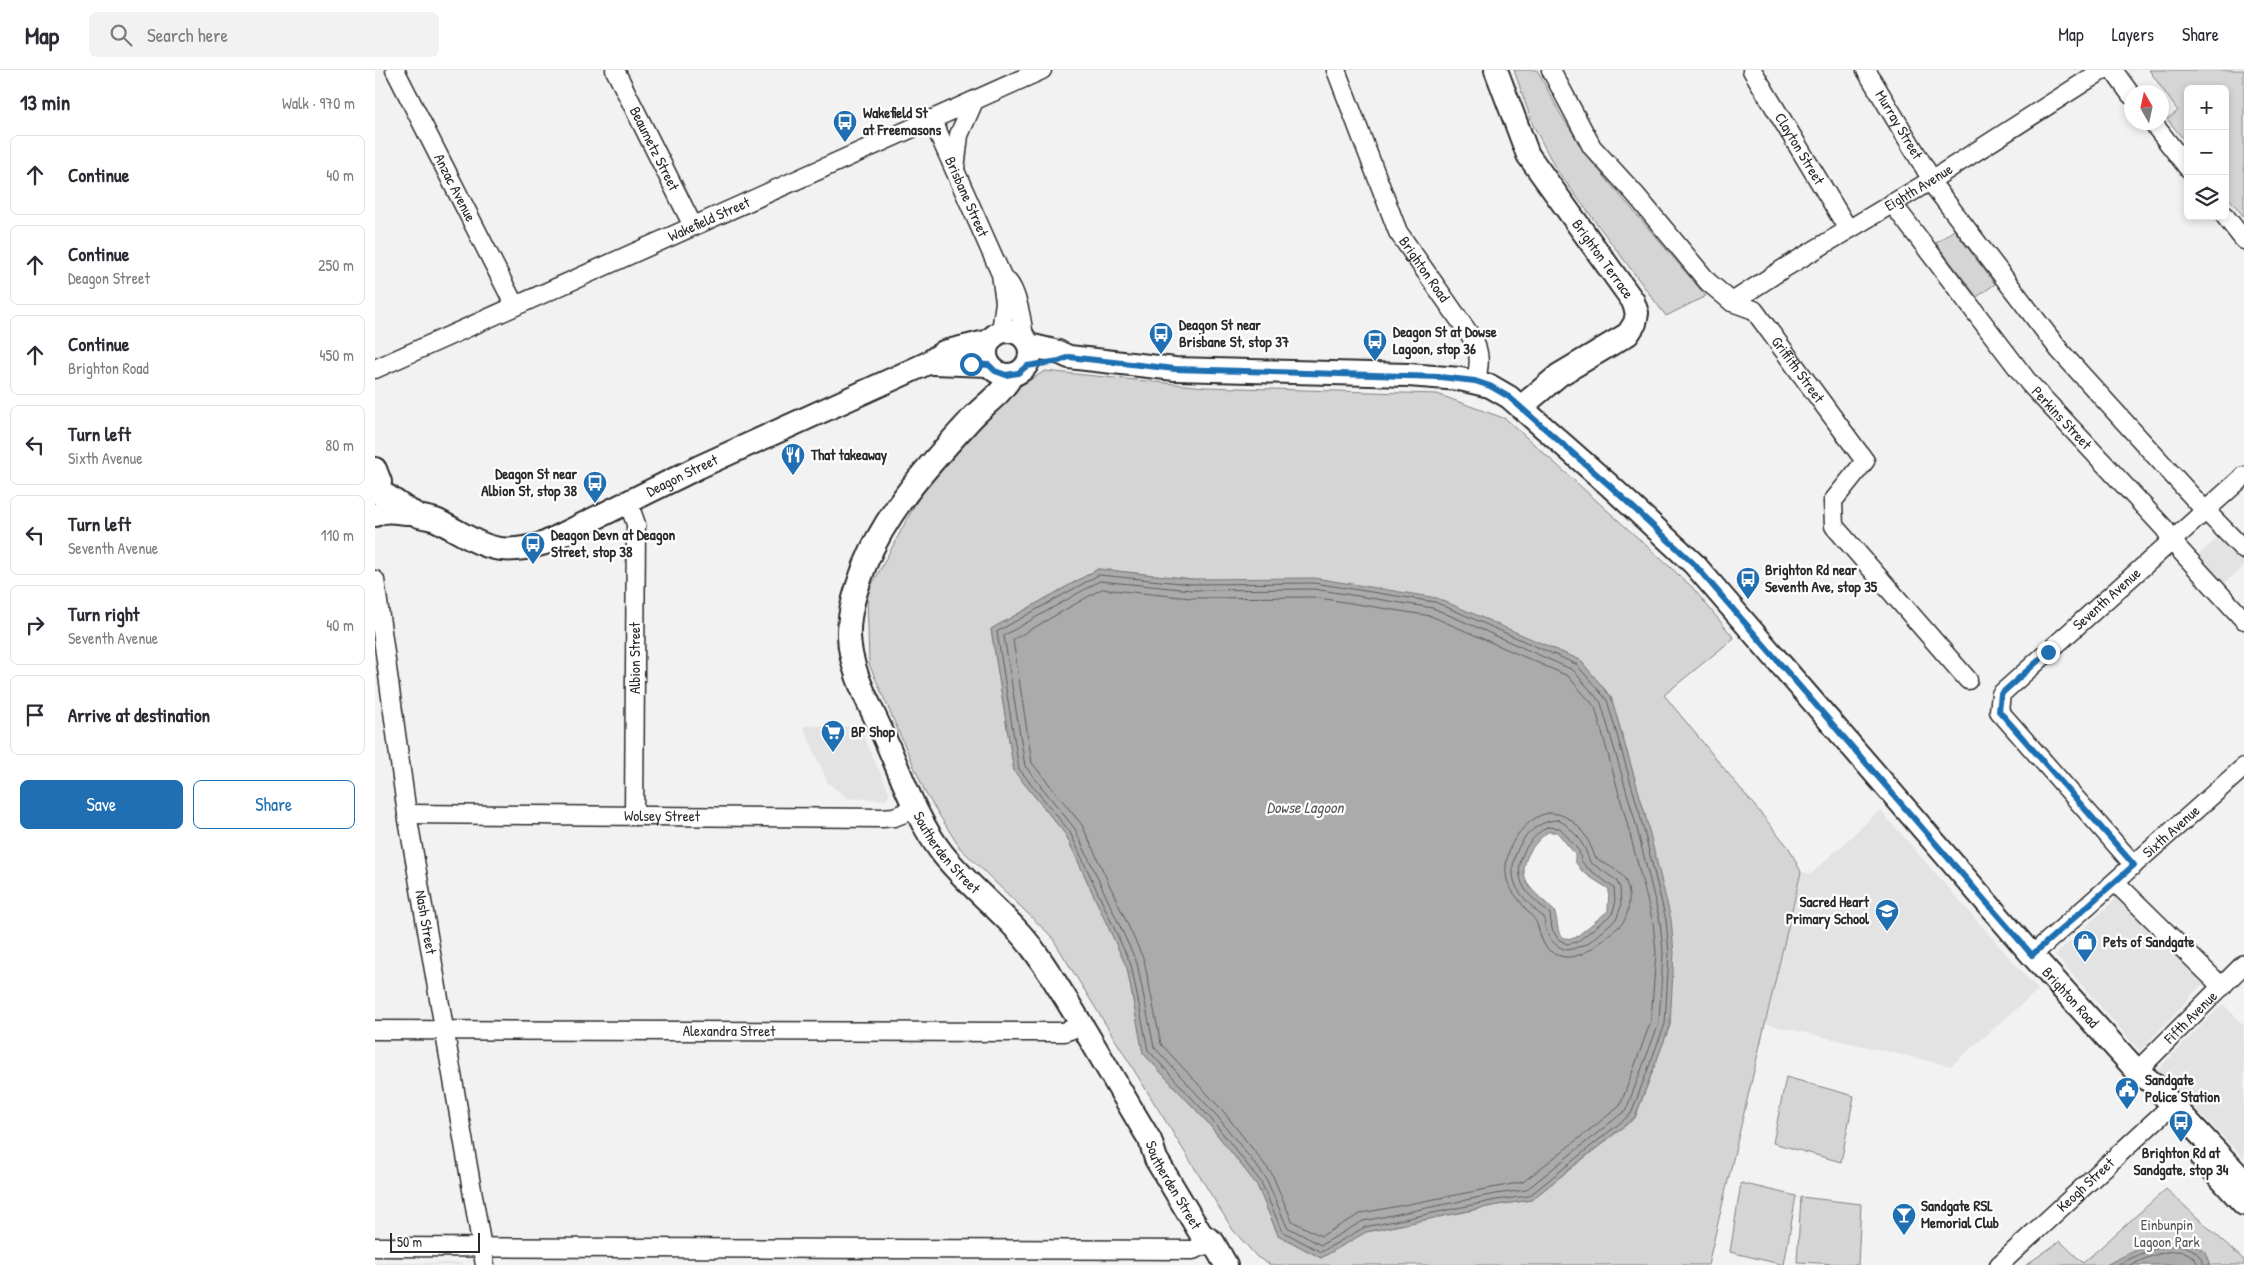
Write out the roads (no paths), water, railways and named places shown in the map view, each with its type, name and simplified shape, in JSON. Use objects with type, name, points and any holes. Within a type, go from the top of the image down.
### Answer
[{"type":"main road","name":"Brighton Terrace","points":[[1496,70],[1529,155],[1633,301],[1637,313],[1635,323],[1628,334],[1559,375],[1521,407]]},
{"type":"main road","points":[[1023,356],[1013,332],[996,336],[986,352],[990,366],[1000,374],[1023,356],[1058,352],[1069,357],[1175,369],[1408,375],[1475,381]]},
{"type":"main road","name":"Deagon Street","points":[[376,484],[415,513],[436,520],[478,544],[492,549],[528,548],[545,543],[699,467],[928,363],[944,352],[996,336]]},
{"type":"main road","name":"Southerden Street","points":[[1023,356],[1007,385],[991,402],[975,414],[915,480],[877,538],[865,565],[851,606],[850,652],[865,696],[915,809],[941,852],[1007,920],[1038,956],[1150,1140],[1156,1159],[1201,1234],[1213,1242],[1226,1265]]},
{"type":"main road","name":"Deagon Street","points":[[928,363],[990,366]]},
{"type":"main road","name":"Southerden Street","points":[[975,414],[983,398],[990,366]]},
{"type":"main road","name":"Brighton Road","points":[[1475,381],[1490,386],[1521,407],[1694,564],[2032,955],[2137,1071],[2168,1109],[2208,1166],[2244,1204]]},
{"type":"main road","name":"Deagon Street","points":[[376,484],[388,481],[427,507],[436,520]]},
{"type":"main road","points":[[375,515],[389,510],[405,514],[415,513]]},
{"type":"main road","name":"Brighton Road","points":[[2168,1109],[2244,1181]]},
{"type":"street","name":"Anzac Avenue","points":[[395,70],[515,306]]},
{"type":"street","name":"Beaumetz Street","points":[[615,70],[693,226]]},
{"type":"street","name":"Wakefield Street","points":[[375,369],[1043,70]]},
{"type":"street","name":"Brighton Road","points":[[1336,70],[1398,232],[1475,342],[1479,352],[1479,366],[1475,381]]},
{"type":"street","name":"Griffith Street","points":[[1551,70],[1592,147],[1635,194],[1708,282],[1732,302],[1754,310],[1865,461],[1833,501],[1834,526],[1968,680]]},
{"type":"street","name":"Clayton Street","points":[[1752,70],[1848,229]]},
{"type":"street","name":"Murray Street","points":[[1866,70],[1929,175],[1930,181]]},
{"type":"street","name":"Eighth Avenue","points":[[1732,302],[1848,229],[1930,181],[2103,70]]},
{"type":"street","points":[[2113,70],[2124,85]]},
{"type":"street","points":[[955,169],[959,135],[974,101]]},
{"type":"street","name":"Brisbane Street","points":[[932,119],[1001,274],[1005,302],[996,336]]},
{"type":"street","points":[[2158,130],[2184,163]]},
{"type":"street","points":[[1930,181],[2060,350],[2244,550]]},
{"type":"street","name":"Perkins Street","points":[[1892,203],[2029,383],[2244,620]]},
{"type":"street","points":[[2228,220],[2244,240]]},
{"type":"street","name":"Brisbane Street","points":[[1001,274],[1013,288],[1017,297],[1023,356]]},
{"type":"street","name":"Seventh Avenue","points":[[2134,865],[1999,711],[2001,694],[2244,476]]},
{"type":"street","points":[[375,515],[377,503],[376,484]]},
{"type":"street","name":"Albion Street","points":[[628,502],[636,524],[634,816]]},
{"type":"street","name":"Nash Street","points":[[375,580],[377,614],[407,814],[485,1265]]},
{"type":"street","name":"Sixth Avenue","points":[[2032,955],[2244,767]]},
{"type":"street","name":"Wolsey Street","points":[[407,814],[882,818],[894,817],[915,809]]},
{"type":"street","points":[[2115,882],[2222,986]]},
{"type":"street","name":"Fifth Avenue","points":[[2137,1071],[2244,964]]},
{"type":"street","name":"Alexandra Street","points":[[375,1030],[1064,1032],[1081,1026]]},
{"type":"street","name":"Keogh Street","points":[[1999,1265],[2168,1109]]},
{"type":"street","points":[[375,1247],[1193,1250],[1213,1242]]},
{"type":"water","name":"Dowse Lagoon","points":[[1098,569],[1192,579],[1315,578],[1437,598],[1580,660],[1611,697],[1645,814],[1671,919],[1674,953],[1670,1025],[1635,1117],[1531,1200],[1497,1205],[1366,1232],[1321,1258],[1278,1235],[1257,1185],[1208,1123],[1143,1053],[1127,968],[1066,835],[1014,771],[991,629]],"holes":[[[1548,832],[1557,832],[1575,854],[1575,861],[1581,870],[1609,889],[1608,911],[1575,938],[1563,937],[1560,934],[1554,911],[1530,887],[1524,876],[1526,861],[1537,842]]]},
{"type":"water","points":[[2188,1240],[2205,1252],[2210,1265],[2106,1265],[2145,1247],[2165,1242]]},
{"type":"place","name":"Wakefield St at Freemasons","points":[[845,143]]},
{"type":"place","name":"Deagon St near Brisbane St, stop 37","points":[[1161,355]]},
{"type":"place","name":"Deagon St at Dowse Lagoon, stop 36","points":[[1375,362]]},
{"type":"place","name":"That takeaway","points":[[793,476]]},
{"type":"place","name":"Deagon St near Albion St, stop 38","points":[[595,504]]},
{"type":"place","name":"Deagon Devn at Deagon Street, stop 38","points":[[533,565]]},
{"type":"place","name":"Brighton Rd near Seventh Ave, stop 35","points":[[1748,600]]},
{"type":"place","name":"BP Shop","points":[[833,753]]},
{"type":"place","name":"Sacred Heart Primary School","points":[[1887,932]]},
{"type":"place","name":"Pets of Sandgate","points":[[2085,963]]},
{"type":"place","name":"Sandgate Police Station","points":[[2127,1110]]},
{"type":"place","name":"Brighton Rd at Sandgate, stop 34","points":[[2181,1143]]},
{"type":"place","name":"Sandgate RSL Memorial Club","points":[[1904,1236]]},
{"type":"park label","name":"Einbunpin Lagoon Park","points":[[2167,1234]]}]
